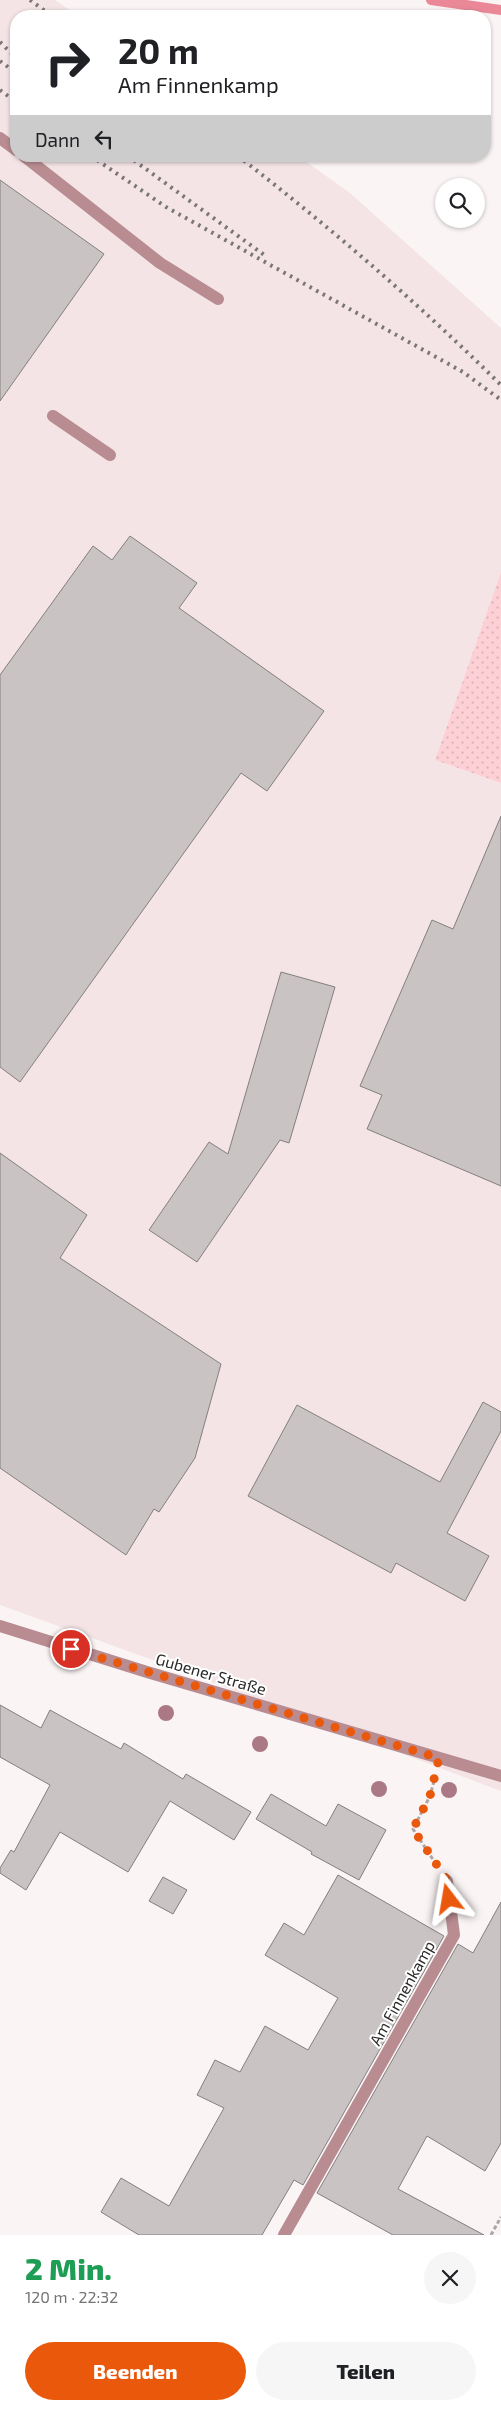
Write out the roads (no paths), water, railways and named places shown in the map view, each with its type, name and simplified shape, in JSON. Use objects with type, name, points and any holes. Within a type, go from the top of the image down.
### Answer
[{"type":"street","points":[[32,162],[160,262],[218,299]]},
{"type":"street","points":[[53,416],[110,455]]},
{"type":"street","name":"Gubener Straße","points":[[0,1626],[501,1776]]},
{"type":"street","name":"Am Finnenkamp","points":[[284,2235],[454,1935],[447,1880]]},
{"type":"waterway","points":[[431,0],[501,10]]},
{"type":"railway","points":[[30,0],[44,10]]},
{"type":"railway","points":[[0,42],[10,52]]},
{"type":"railway","points":[[0,61],[10,68]]},
{"type":"railway","points":[[0,90],[10,98]]},
{"type":"railway","points":[[100,162],[166,207],[463,372],[501,400]]},
{"type":"railway","points":[[136,162],[267,257]]},
{"type":"railway","points":[[246,162],[373,267],[501,385]]}]
